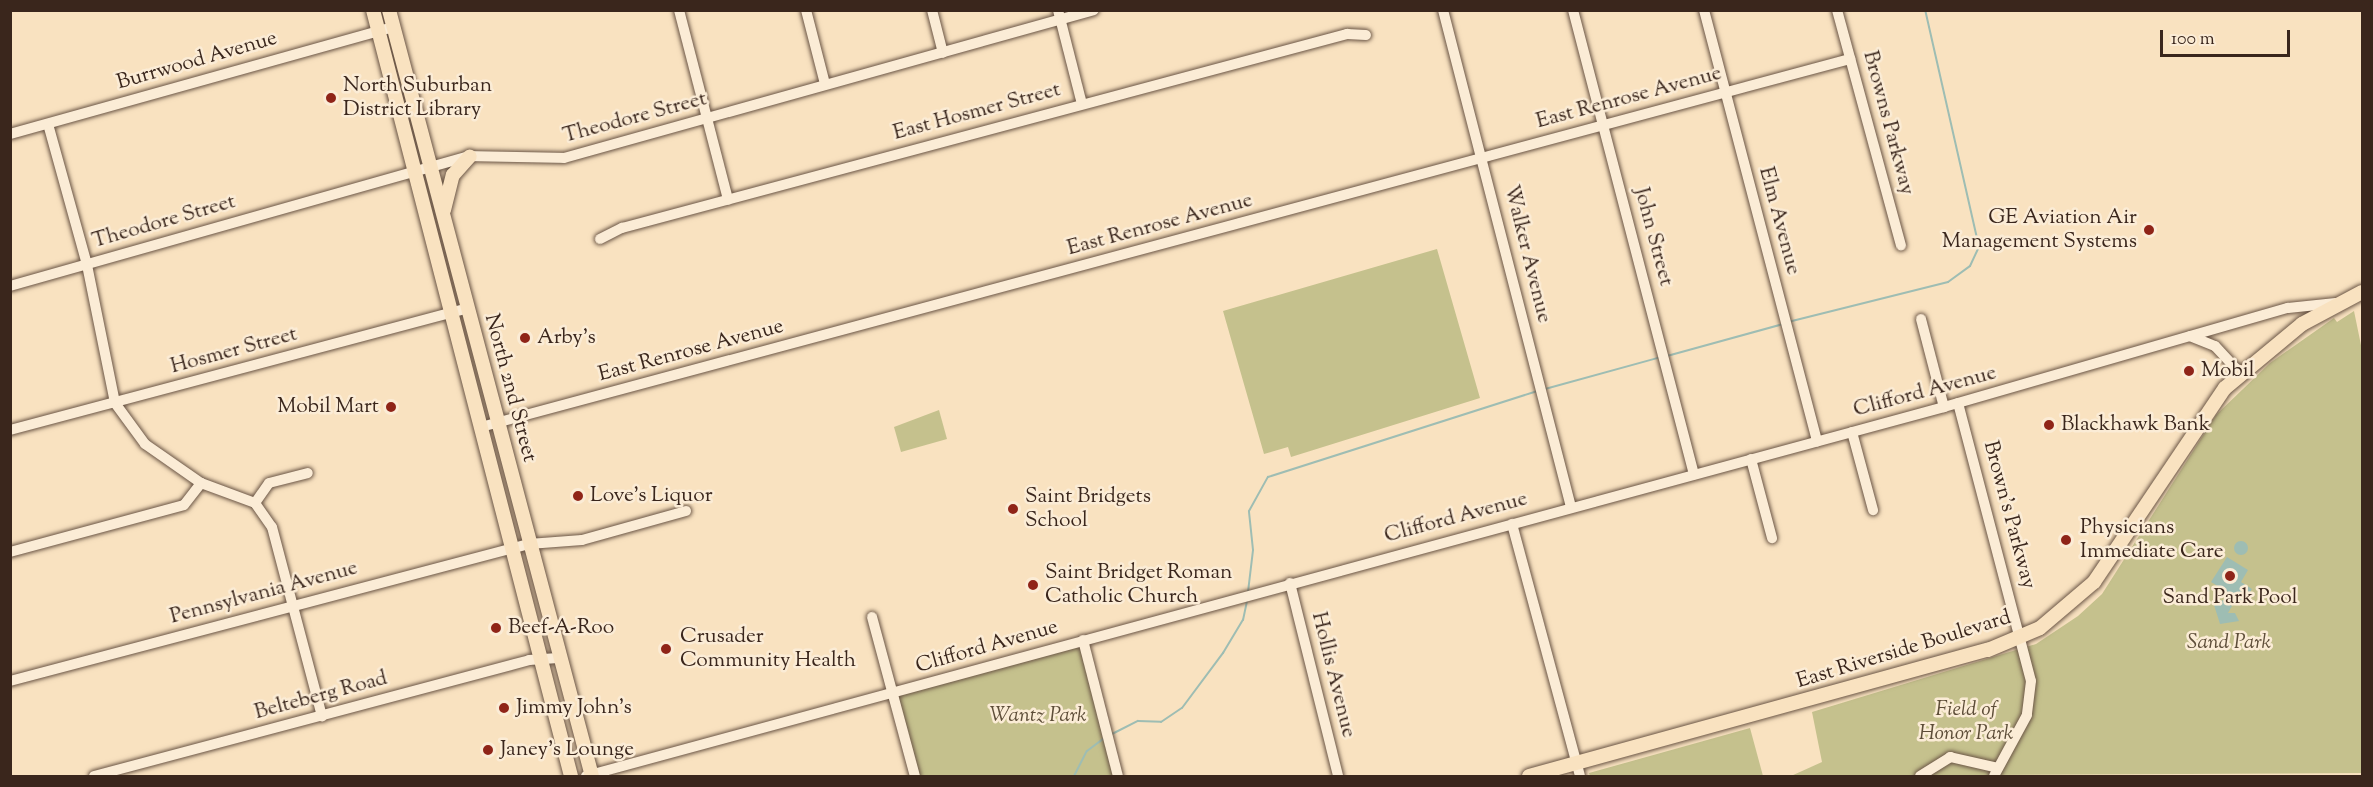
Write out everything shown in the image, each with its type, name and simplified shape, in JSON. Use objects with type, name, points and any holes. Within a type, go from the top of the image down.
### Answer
[{"type":"main road","name":"North 2nd Street","points":[[372,10],[421,169],[444,221],[590,776]]},
{"type":"main road","name":"North 2nd Street","points":[[389,10],[451,313],[571,777]]},
{"type":"main road","points":[[444,221],[449,184],[470,156]]},
{"type":"main road","name":"East Riverside Boulevard","points":[[1529,777],[1578,770],[2021,638],[2055,619],[2094,582],[2181,446],[2240,373],[2336,303],[2362,292]]},
{"type":"street","points":[[679,10],[728,200]]},
{"type":"street","points":[[806,10],[825,84]]},
{"type":"street","points":[[932,10],[943,53]]},
{"type":"street","name":"Theodore Street","points":[[10,286],[470,156],[564,158],[943,53],[1059,15],[1094,10]]},
{"type":"street","name":"Walker Avenue","points":[[1443,10],[1572,507]]},
{"type":"street","name":"John Street","points":[[1573,10],[1694,474]]},
{"type":"street","name":"Elm Avenue","points":[[1704,10],[1817,441]]},
{"type":"street","name":"Browns Parkway","points":[[1837,10],[1901,245]]},
{"type":"street","points":[[1059,15],[1082,104]]},
{"type":"street","name":"Burrwood Avenue","points":[[10,134],[393,27]]},
{"type":"street","name":"East Hosmer Street","points":[[600,239],[622,228],[1082,104],[1347,34],[1366,35]]},
{"type":"street","name":"East Renrose Avenue","points":[[481,427],[1850,59]]},
{"type":"street","points":[[48,123],[87,265],[115,403],[145,444],[201,483],[255,503],[272,527],[295,604],[322,716]]},
{"type":"street","name":"Clifford Avenue","points":[[590,776],[1290,583],[1944,407],[2288,308],[2336,303]]},
{"type":"street","name":"Hosmer Street","points":[[10,430],[467,308]]},
{"type":"street","points":[[1921,319],[1944,407]]},
{"type":"street","points":[[2190,336],[2215,346],[2240,373]]},
{"type":"street","name":"Brown's Parkway","points":[[1958,403],[2031,681],[2027,715],[1996,772]]},
{"type":"street","points":[[1852,432],[1873,510]]},
{"type":"street","points":[[1751,459],[1772,538]]},
{"type":"street","points":[[255,503],[269,483],[308,473]]},
{"type":"street","points":[[10,552],[184,506],[201,483]]},
{"type":"street","name":"Pennsylvania Avenue","points":[[10,681],[512,548],[529,544],[582,540],[686,511]]},
{"type":"street","points":[[1512,524],[1578,770]]},
{"type":"street","name":"Hollis Avenue","points":[[1290,583],[1338,777]]},
{"type":"street","points":[[872,617],[915,777]]},
{"type":"street","points":[[1083,640],[1118,777]]},
{"type":"street","name":"Belteberg Road","points":[[94,777],[540,660],[558,658]]},
{"type":"street","points":[[1920,777],[1950,757],[1996,772]]},
{"type":"green space","points":[[1437,249],[1480,398],[1291,457],[1288,447],[1264,454],[1223,311]]},
{"type":"green space","name":"Sand Park","points":[[2354,311],[2362,350],[2362,773],[1791,776],[1822,762],[1812,712],[2036,644],[2078,616],[2102,594],[2216,415],[2270,363],[2334,318],[2337,322]]},
{"type":"green space","points":[[939,410],[947,439],[901,452],[894,427]]},
{"type":"green space","name":"Wantz Park","points":[[1083,640],[1117,776],[915,776],[894,693]]},
{"type":"green space","points":[[1750,728],[1763,776],[1590,776],[1589,773]]},
{"type":"water","points":[[2241,541],[2246,543],[2248,548],[2246,553],[2241,555],[2236,553],[2234,548],[2236,543]]},
{"type":"water","name":"Sand Park Pool","points":[[2227,557],[2248,570],[2241,582],[2252,589],[2244,602],[2211,582]]},
{"type":"water","points":[[2223,600],[2232,606],[2228,613],[2235,613],[2239,621],[2220,624],[2214,605]]},
{"type":"waterway","points":[[1788,322],[1948,282],[1970,266],[1979,247],[1925,10]]},
{"type":"waterway","points":[[1667,356],[1783,324]]},
{"type":"waterway","points":[[1545,389],[1661,357]]},
{"type":"waterway","points":[[1248,592],[1253,550],[1249,511],[1268,477],[1537,391]]},
{"type":"waterway","points":[[1112,734],[1138,721],[1161,722],[1182,708],[1223,653],[1243,620],[1247,601]]},
{"type":"waterway","points":[[1074,776],[1087,751],[1104,738]]},
{"type":"place","name":"North Suburban District Library","points":[[331,98]]},
{"type":"place","name":"GE Aviation Air Management Systems","points":[[2149,230]]},
{"type":"place","name":"Arby's","points":[[525,338]]},
{"type":"place","name":"Mobil","points":[[2189,371]]},
{"type":"place","name":"Mobil Mart","points":[[391,407]]},
{"type":"place","name":"Blackhawk Bank","points":[[2049,425]]},
{"type":"place","name":"Love's Liquor","points":[[578,496]]},
{"type":"place","name":"Saint Bridgets School","points":[[1013,509]]},
{"type":"place","name":"Physicians Immediate Care","points":[[2066,540]]},
{"type":"place","name":"Sand Park Pool","points":[[2230,576]]},
{"type":"place","name":"Saint Bridget Roman Catholic Church","points":[[1033,585]]},
{"type":"place","name":"Beef-A-Roo","points":[[496,628]]},
{"type":"place","name":"Crusader Community Health","points":[[666,649]]},
{"type":"place","name":"Jimmy John's","points":[[504,708]]},
{"type":"place","name":"Janey's Lounge","points":[[488,750]]},
{"type":"park label","name":"Field of Honor Park","points":[[1966,722]]}]
